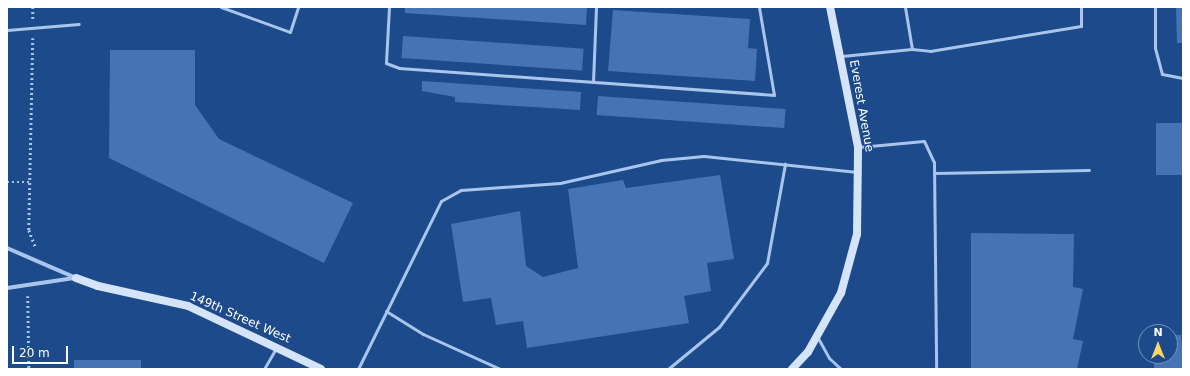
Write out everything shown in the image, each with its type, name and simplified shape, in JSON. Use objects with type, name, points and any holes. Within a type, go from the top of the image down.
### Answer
[{"type":"street","name":"Everest Avenue","points":[[817,336],[841,293],[857,234],[858,147],[830,7]]},
{"type":"street","points":[[7,248],[34,262],[76,278]]},
{"type":"street","points":[[7,288],[76,278]]},
{"type":"street","name":"149th Street West","points":[[76,278],[98,286],[188,306],[322,369]]},
{"type":"street","points":[[792,369],[817,336]]},
{"type":"lane","points":[[221,7],[290,32],[298,7]]},
{"type":"lane","points":[[389,7],[386,63],[399,68],[774,95],[759,7]]},
{"type":"lane","points":[[593,82],[596,7]]},
{"type":"lane","points":[[906,7],[912,49]]},
{"type":"lane","points":[[840,56],[912,49],[930,51],[1081,26],[1081,7]]},
{"type":"lane","points":[[1155,7],[1155,48],[1162,74],[1183,78]]},
{"type":"lane","points":[[7,30],[79,24]]},
{"type":"lane","points":[[858,147],[924,141],[934,162],[936,369]]},
{"type":"lane","points":[[358,369],[442,201],[461,190],[560,183],[661,160],[704,156],[858,172]]},
{"type":"lane","points":[[668,369],[719,327],[767,263],[785,164]]},
{"type":"lane","points":[[934,173],[1089,170]]},
{"type":"lane","points":[[386,311],[423,334],[500,369]]},
{"type":"lane","points":[[817,336],[829,358],[841,369]]},
{"type":"lane","points":[[264,369],[276,348]]},
{"type":"path","points":[[33,7],[29,230],[30,239],[36,247],[34,262]]},
{"type":"path","points":[[7,182],[31,182]]},
{"type":"path","points":[[28,285],[29,369]]},
{"type":"building","points":[[405,7],[587,8],[586,25],[405,13]]},
{"type":"building","points":[[1176,7],[1183,7],[1183,43],[1177,43]]},
{"type":"building","points":[[613,10],[750,19],[748,48],[757,49],[755,81],[608,71]]},
{"type":"building","points":[[403,36],[584,49],[582,71],[401,58]]},
{"type":"building","points":[[110,50],[195,50],[195,105],[219,139],[353,203],[324,263],[109,158]]},
{"type":"building","points":[[422,81],[581,92],[580,110],[455,102],[455,97],[422,91]]},
{"type":"building","points":[[598,96],[786,109],[784,128],[597,115]]},
{"type":"building","points":[[1156,123],[1183,123],[1183,175],[1156,175]]},
{"type":"building","points":[[720,175],[734,259],[707,263],[711,291],[684,296],[689,323],[527,348],[523,321],[496,325],[491,298],[463,302],[451,224],[520,211],[526,266],[543,277],[578,268],[568,189],[623,180],[626,188]]},
{"type":"building","points":[[971,233],[1074,234],[1073,287],[1083,289],[1073,339],[1083,341],[1077,369],[971,369]]},
{"type":"building","points":[[1181,327],[1183,369],[1154,369],[1154,364],[1178,364],[1178,335],[1181,335]]},
{"type":"building","points":[[74,360],[141,360],[141,369],[74,369]]}]
